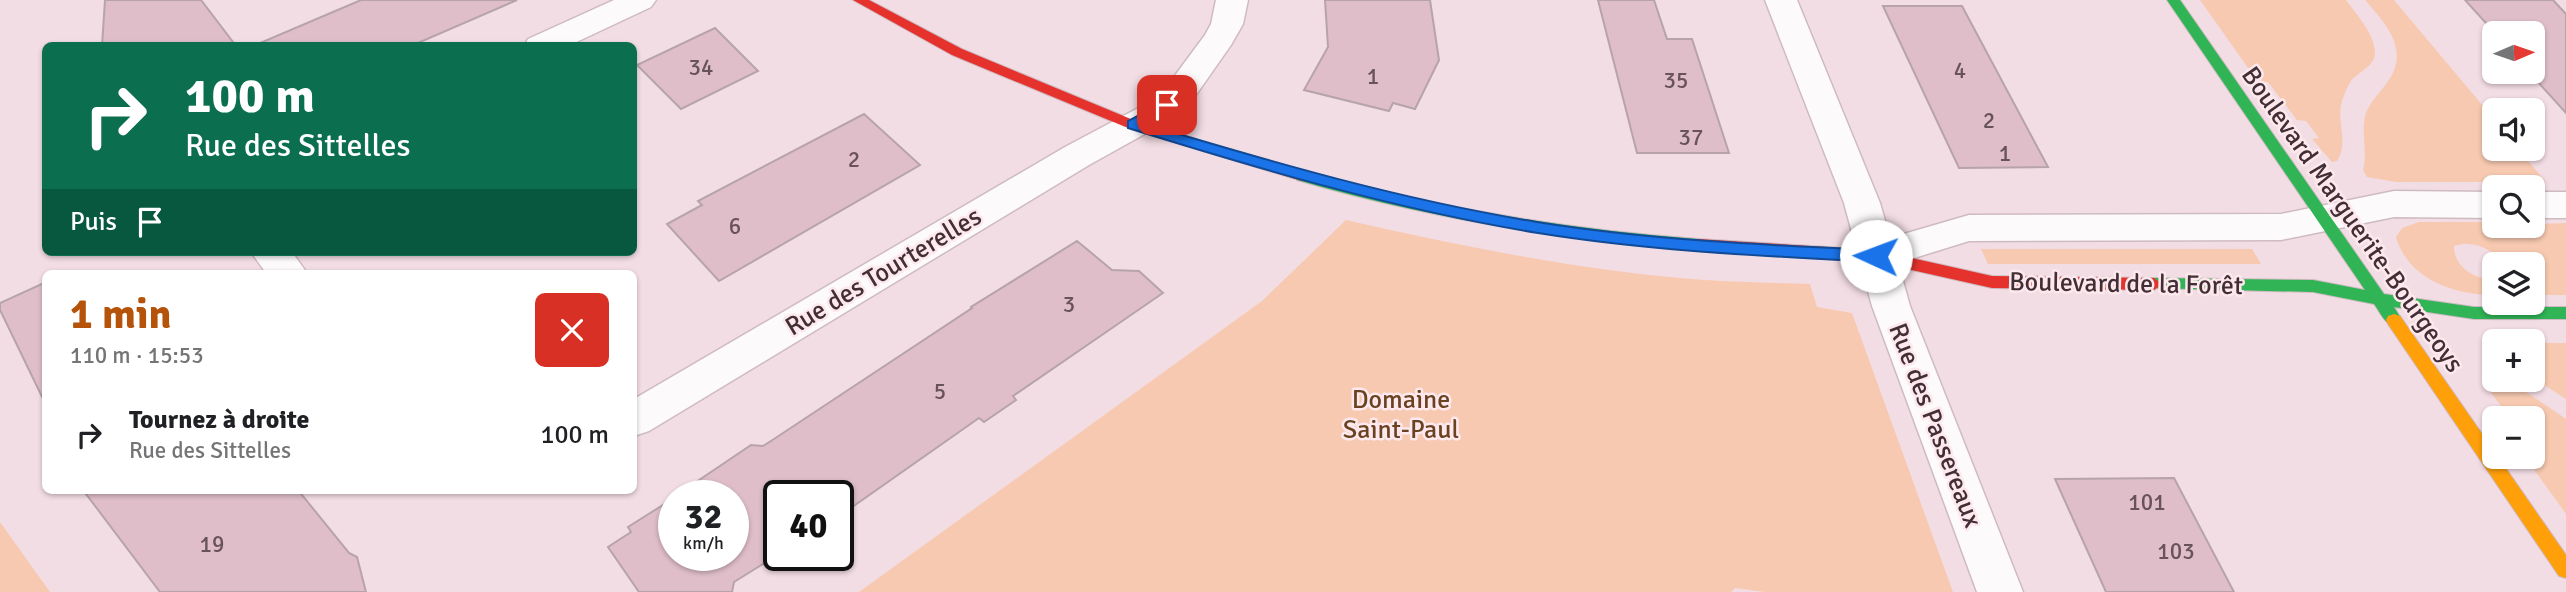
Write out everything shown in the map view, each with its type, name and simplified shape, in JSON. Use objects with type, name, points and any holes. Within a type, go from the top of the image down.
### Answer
[{"type":"street","points":[[549,42],[640,0]]},
{"type":"street","name":"Boulevard de la Forêt","points":[[859,0],[995,69],[1133,125],[1268,167],[1395,200],[1539,228],[1683,244],[1876,256],[1992,282],[2313,286],[2429,308],[2474,313],[2566,313]]},
{"type":"street","name":"Rue des Tourterelles","points":[[637,417],[1156,113],[1177,97],[1227,24],[1232,0]]},
{"type":"street","name":"Rue des Passereaux","points":[[1781,0],[1862,203],[1891,306],[2000,592]]},
{"type":"street","name":"Boulevard Marguerite-Bourgeoys","points":[[2172,0],[2566,569]]},
{"type":"street","name":"Boulevard de la Forêt","points":[[1876,256],[1969,228],[2281,227],[2394,204],[2482,205]]},
{"type":"street","points":[[2545,205],[2566,205]]},
{"type":"street","points":[[273,256],[285,270]]},
{"type":"green space","points":[[2200,0],[2346,0],[2372,39],[2375,53],[2369,65],[2351,81],[2343,99],[2340,116],[2342,147],[2337,161],[2332,162],[2312,139],[2319,138],[2306,121],[2297,120],[2268,82],[2258,82]]},
{"type":"green space","points":[[2365,0],[2394,0],[2482,105],[2482,161],[2528,161],[2540,175],[2482,175],[2482,182],[2396,182],[2367,177],[2363,170],[2365,116],[2393,72],[2396,61],[2393,40],[2382,20]]},
{"type":"green space","name":"Domaine Saint-Paul","points":[[1346,220],[1435,240],[1614,271],[1704,280],[1810,284],[1817,307],[1852,313],[1953,592],[1765,592],[1735,588],[1731,592],[859,592],[1262,301]]},
{"type":"green space","points":[[2419,222],[2482,222],[2482,238],[2545,238],[2545,224],[2566,223],[2566,295],[2545,295],[2545,252],[2491,252],[2468,244],[2454,246],[2455,253],[2461,266],[2482,278],[2482,294],[2463,292],[2434,282],[2411,264],[2402,252],[2396,237],[2402,228]]},
{"type":"green space","points":[[1981,249],[2252,249],[2261,264],[1988,264]]},
{"type":"green space","points":[[2545,343],[2566,343],[2566,399],[2545,385]]},
{"type":"green space","points":[[2490,392],[2526,392],[2566,419],[2566,514],[2534,469],[2545,469],[2545,406],[2501,406]]},
{"type":"green space","points":[[0,522],[50,592],[0,592]]},
{"type":"building","points":[[105,0],[201,0],[233,42],[102,42]]},
{"type":"building","points":[[361,0],[517,0],[420,42],[262,42]]},
{"type":"building","points":[[1325,0],[1430,0],[1439,60],[1415,109],[1393,103],[1389,111],[1304,90],[1328,47]]},
{"type":"building","points":[[1598,0],[1654,0],[1667,39],[1692,39],[1729,153],[1637,153]]},
{"type":"building","points":[[2465,0],[2553,0],[2566,14],[2566,113],[2540,84],[2545,84],[2545,21],[2484,21]]},
{"type":"building","points":[[1883,6],[1962,6],[2048,167],[1959,168]]},
{"type":"building","points":[[715,28],[758,71],[681,109],[637,65]]},
{"type":"building","points":[[864,114],[920,165],[719,281],[667,224],[702,205],[698,201]]},
{"type":"building","points":[[1077,241],[1112,270],[1139,271],[1163,293],[1013,396],[1016,400],[984,422],[979,418],[854,506],[854,480],[763,480],[763,564],[734,582],[732,592],[639,592],[608,547],[631,532],[628,527],[658,508],[658,571],[749,571],[749,480],[699,480],[751,445],[763,446],[971,307]]},
{"type":"building","points":[[42,284],[42,397],[0,310],[0,303]]},
{"type":"building","points":[[2174,478],[2234,592],[2106,592],[2055,479]]},
{"type":"building","points":[[86,494],[301,494],[349,553],[357,557],[366,592],[160,592]]},
{"type":"traffic: fast","points":[[2173,0],[2394,320]]},
{"type":"traffic: fast","points":[[1302,176],[1399,202],[1498,221],[1598,236],[1698,245]]},
{"type":"traffic: fast","points":[[2154,284],[2313,286],[2429,308],[2474,313],[2566,313]]},
{"type":"traffic: slow","points":[[2394,320],[2566,570]]},
{"type":"traffic: jam","points":[[859,0],[957,52],[1133,125],[1302,176]]},
{"type":"traffic: jam","points":[[1698,245],[1876,256],[1992,282],[2154,284]]},
{"type":"route","points":[[1167,105],[1133,125],[1268,167],[1395,200],[1539,228],[1605,236],[1745,249],[1876,256]]}]
